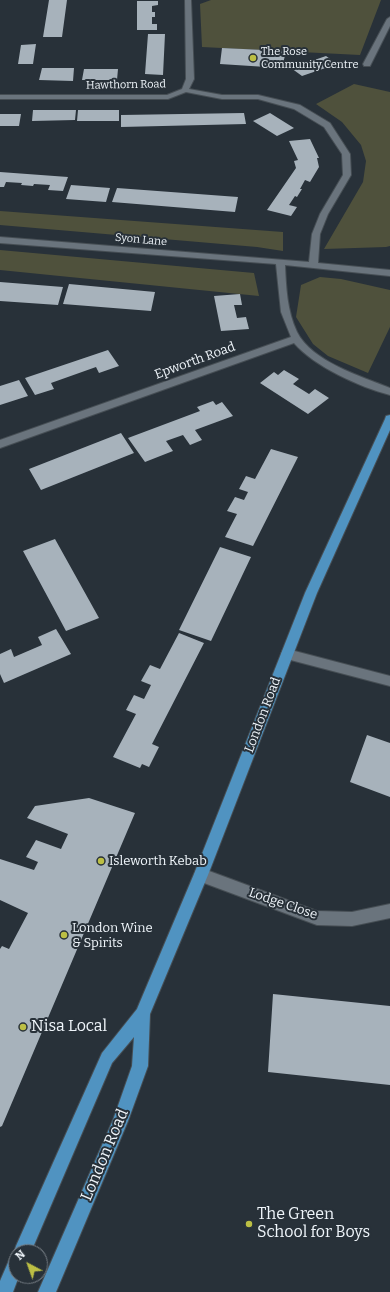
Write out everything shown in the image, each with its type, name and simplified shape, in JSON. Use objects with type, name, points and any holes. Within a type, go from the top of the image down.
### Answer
[{"type":"main road","name":"London Road","points":[[26,1244],[107,1058],[142,1014],[201,876],[311,593],[390,419]]},
{"type":"main road","name":"London Road","points":[[47,1292],[120,1121],[140,1066],[142,1014]]},
{"type":"main road","points":[[4,1292],[8,1283]]},
{"type":"street","name":"Hawthorn Road","points":[[0,97],[168,97],[185,90],[190,79],[188,0]]},
{"type":"street","points":[[367,64],[390,18]]},
{"type":"street","points":[[185,90],[222,97],[258,97],[284,103],[297,107],[327,125],[346,154],[347,176],[324,214],[316,234],[313,266]]},
{"type":"street","name":"Syon Lane","points":[[0,240],[181,256],[280,262],[390,273]]},
{"type":"street","points":[[280,262],[284,301],[296,339],[307,351],[326,364],[390,392]]},
{"type":"street","name":"Epworth Road","points":[[0,444],[296,339]]},
{"type":"street","points":[[287,654],[390,681]]},
{"type":"street","name":"Lodge Close","points":[[201,876],[317,918],[352,919],[390,911]]},
{"type":"green space","points":[[211,0],[381,0],[360,55],[202,47],[200,4]]},
{"type":"green space","points":[[354,84],[390,92],[390,246],[324,249],[363,182],[366,161],[361,145],[342,122],[316,104]]},
{"type":"green space","points":[[0,211],[283,232],[283,251],[257,247],[0,225]]},
{"type":"green space","points":[[0,250],[254,273],[259,296],[0,270]]},
{"type":"green space","points":[[320,277],[341,279],[390,290],[390,327],[368,373],[328,356],[313,344],[296,317],[301,285]]},
{"type":"building","points":[[49,0],[67,0],[62,37],[43,37]]},
{"type":"building","points":[[137,1],[158,1],[158,5],[152,6],[152,12],[155,12],[155,17],[152,17],[152,24],[157,24],[157,30],[137,30]]},
{"type":"building","points":[[148,34],[165,34],[163,75],[145,74]]},
{"type":"building","points":[[36,44],[33,64],[18,64],[21,45]]},
{"type":"building","name":"The Rose Community Centre","points":[[222,48],[286,51],[282,68],[220,64]]},
{"type":"building","points":[[326,56],[337,64],[302,76],[291,68]]},
{"type":"building","points":[[42,68],[74,68],[73,81],[39,80]]},
{"type":"building","points":[[84,69],[118,69],[117,80],[82,80]]},
{"type":"building","points":[[33,110],[76,110],[75,120],[32,121]]},
{"type":"building","points":[[78,110],[119,110],[119,121],[77,121]]},
{"type":"building","points":[[244,113],[246,124],[121,127],[121,115]]},
{"type":"building","points":[[270,113],[294,128],[277,136],[253,121]]},
{"type":"building","points":[[0,114],[21,114],[19,126],[0,126]]},
{"type":"building","points":[[310,139],[319,158],[317,158],[319,167],[310,182],[305,180],[297,197],[295,196],[289,205],[297,207],[291,216],[267,210],[296,168],[294,161],[298,160],[289,141]]},
{"type":"building","points":[[0,172],[68,177],[63,191],[48,190],[50,185],[21,185],[22,183],[6,182],[4,187],[0,187]]},
{"type":"building","points":[[71,185],[110,188],[106,202],[66,199]]},
{"type":"building","points":[[117,188],[238,197],[235,212],[112,202]]},
{"type":"building","points":[[0,282],[63,287],[58,305],[0,301]]},
{"type":"building","points":[[69,284],[155,292],[151,311],[63,304]]},
{"type":"building","points":[[240,294],[242,305],[234,305],[237,318],[246,317],[249,329],[221,331],[214,296]]},
{"type":"building","points":[[108,350],[119,366],[99,373],[96,367],[51,383],[54,389],[35,395],[25,378]]},
{"type":"building","points":[[284,370],[299,379],[293,384],[309,394],[315,389],[329,398],[308,414],[260,383],[274,372],[278,375]]},
{"type":"building","points":[[19,380],[28,396],[0,405],[0,386]]},
{"type":"building","points":[[213,401],[216,405],[222,402],[233,416],[195,430],[202,440],[190,445],[183,435],[166,441],[173,451],[145,462],[128,438],[200,411],[197,407]]},
{"type":"building","points":[[121,433],[134,453],[41,490],[29,469]]},
{"type":"building","points":[[271,449],[298,457],[253,546],[225,537],[237,514],[227,511],[235,497],[244,500],[248,492],[239,489],[246,476],[255,479]]},
{"type":"building","points":[[55,539],[99,618],[66,631],[23,551]]},
{"type":"building","points":[[220,547],[251,557],[211,641],[179,630]]},
{"type":"building","points":[[56,629],[71,654],[4,683],[0,674],[0,654],[11,649],[14,657],[42,645],[38,637]]},
{"type":"building","points":[[179,633],[204,643],[152,744],[159,747],[149,767],[142,764],[140,768],[113,757],[136,714],[126,710],[134,695],[144,699],[151,685],[141,681],[150,665],[160,669]]},
{"type":"building","points":[[367,735],[390,743],[390,797],[350,782]]},
{"type":"building","points":[[89,798],[135,813],[2,1126],[0,1127],[0,949],[2,946],[9,949],[28,913],[0,900],[0,859],[34,870],[38,862],[26,857],[36,840],[61,849],[68,834],[27,818],[35,806]]},
{"type":"building","points":[[273,994],[390,1006],[390,1085],[268,1072]]},
{"type":"place","name":"The Rose Community Centre","points":[[253,58]]},
{"type":"place","name":"Isleworth Kebab","points":[[101,861]]},
{"type":"place","name":"London Wine & Spirits","points":[[64,935]]},
{"type":"place","name":"Nisa Local","points":[[23,1027]]},
{"type":"place","name":"The Green School for Boys","points":[[249,1224]]}]
